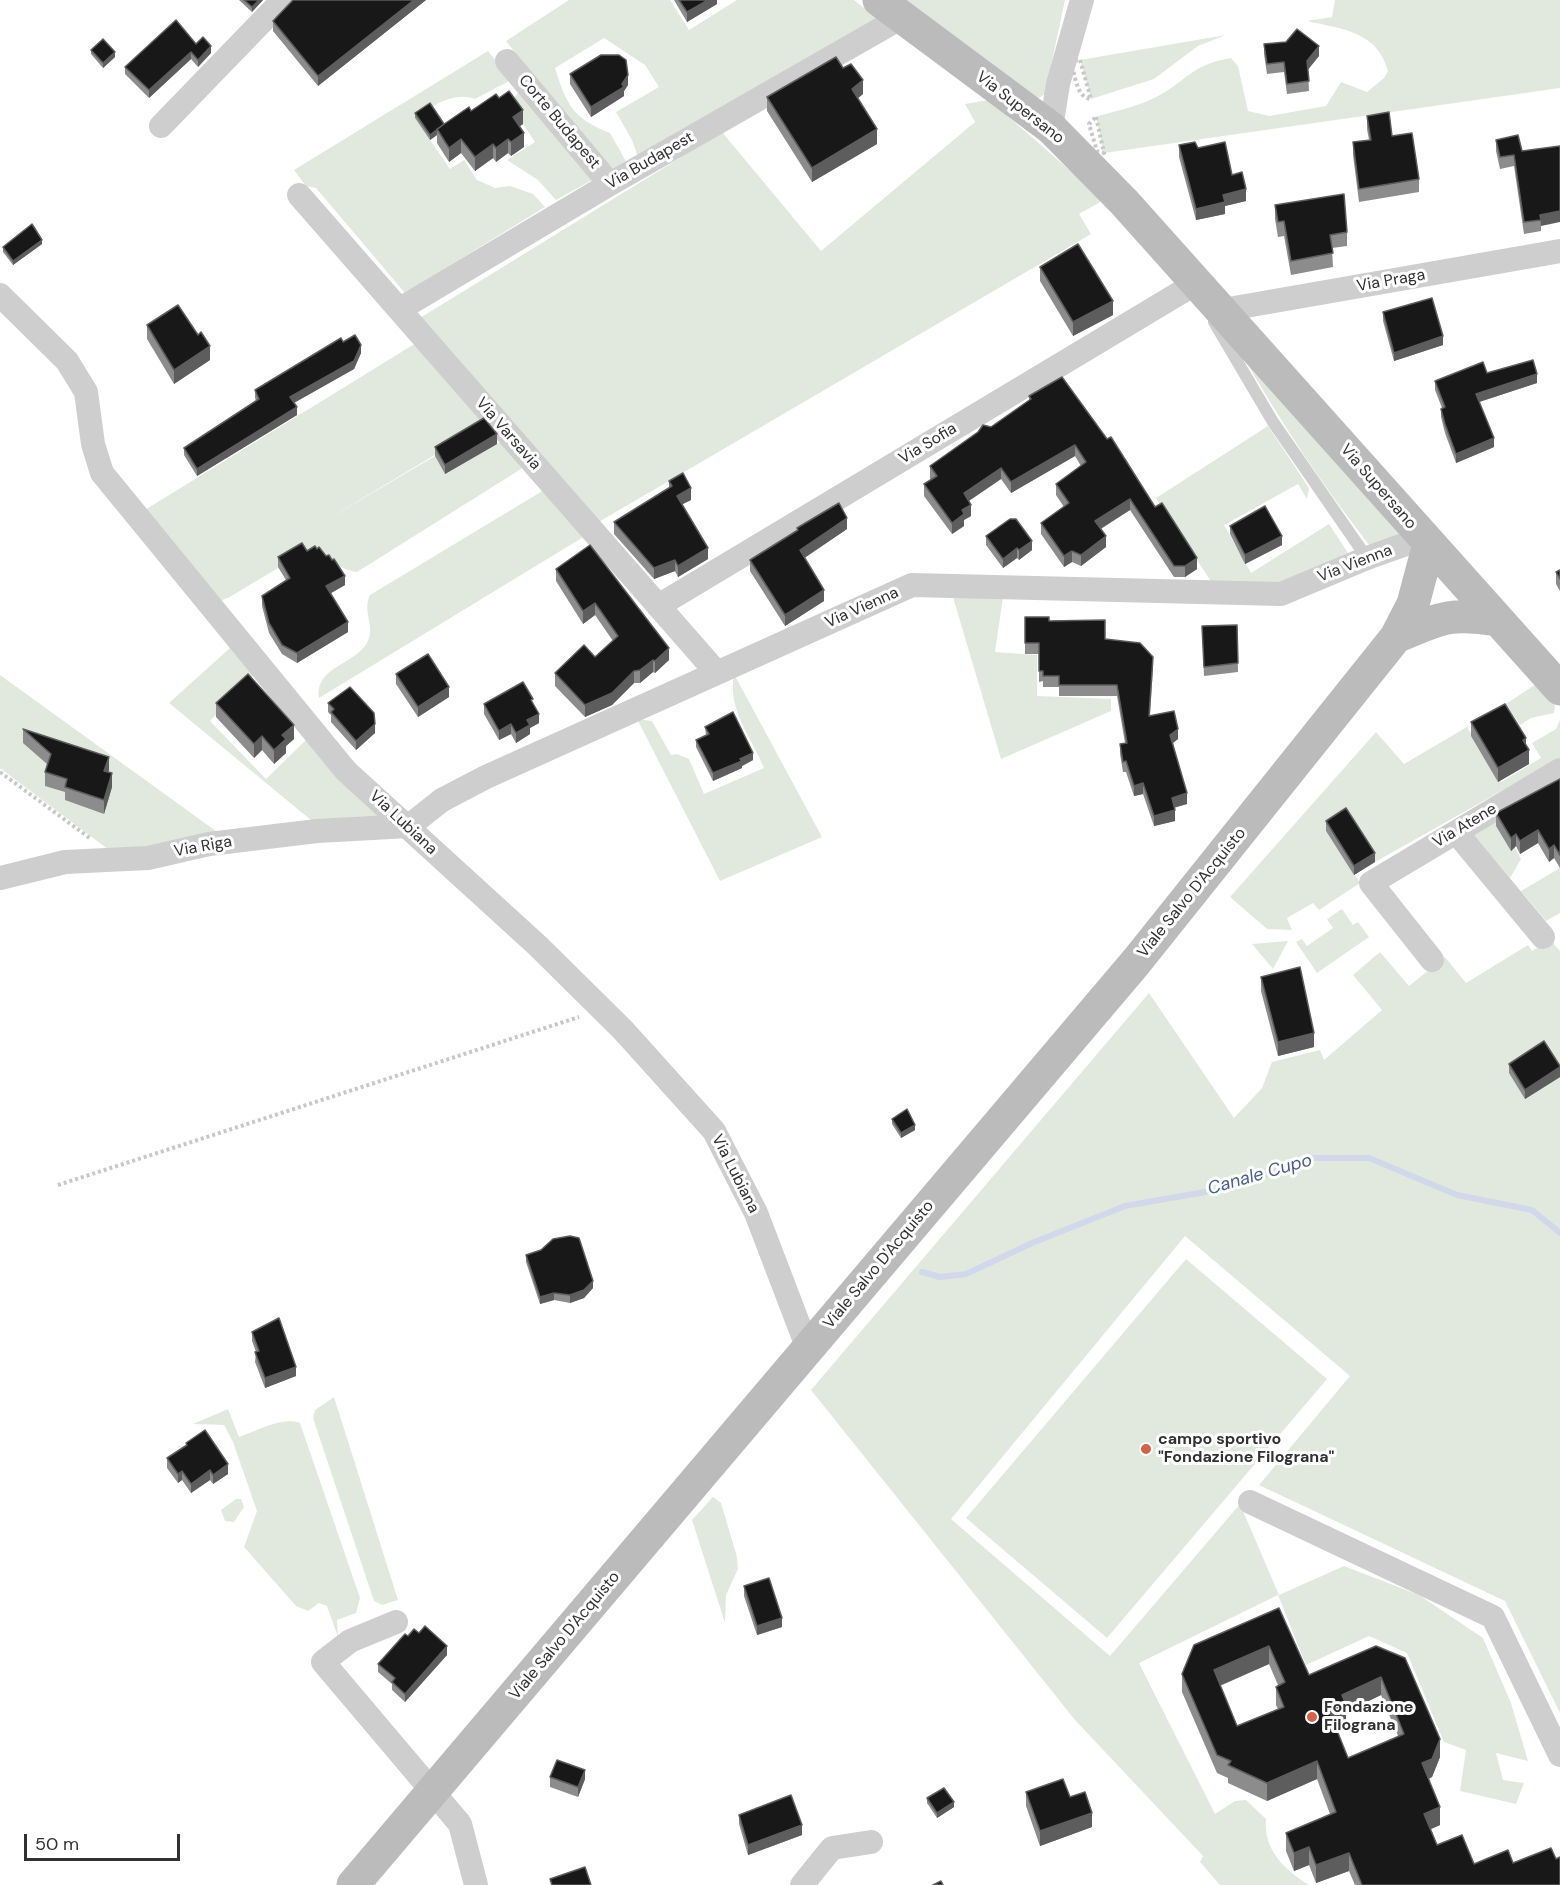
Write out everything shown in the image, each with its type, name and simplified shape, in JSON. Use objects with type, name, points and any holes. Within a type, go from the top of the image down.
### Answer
[{"type":"street","points":[[161,126],[283,0]]},
{"type":"street","points":[[1051,128],[1058,84],[1082,0]]},
{"type":"street","name":"Via Supersano","points":[[891,8],[1051,128],[1124,202],[1560,689]]},
{"type":"street","name":"Via Budapest","points":[[400,309],[610,184],[891,8]]},
{"type":"street","name":"Corte Budapest","points":[[507,61],[610,184]]},
{"type":"street","name":"Via Varsavia","points":[[299,195],[717,673]]},
{"type":"street","name":"Via Praga","points":[[1223,310],[1560,251]]},
{"type":"street","name":"Via Sofia","points":[[658,606],[1198,282]]},
{"type":"street","name":"Via Lubiana","points":[[0,295],[67,361],[86,392],[93,444],[102,472],[346,771],[409,826],[602,1010],[714,1131],[756,1213],[808,1349]]},
{"type":"street","name":"Via Vienna","points":[[409,826],[442,800],[486,777],[912,585],[1281,594],[1367,558],[1426,541]]},
{"type":"street","name":"Viale Salvo D'Acquisto","points":[[353,1885],[1136,962],[1396,637],[1413,604],[1426,541]]},
{"type":"street","name":"Viale Salvo D'Acquisto","points":[[1396,637],[1444,616],[1465,615],[1498,620]]},
{"type":"street","name":"Via Atene","points":[[1432,960],[1371,884],[1560,770]]},
{"type":"street","name":"Via Riga","points":[[0,878],[65,862],[148,858],[209,844],[306,832],[409,826]]},
{"type":"street","points":[[1456,831],[1543,937]]},
{"type":"street","points":[[1250,1502],[1493,1617],[1560,1755]]},
{"type":"street","points":[[396,1622],[350,1641],[323,1662],[460,1824],[477,1885]]},
{"type":"street","points":[[802,1885],[832,1848],[871,1842]]},
{"type":"lane","name":"Via Supersano","points":[[1198,282],[1215,325],[1273,422],[1367,558]]},
{"type":"path","points":[[0,772],[118,859]]},
{"type":"path","points":[[58,1185],[602,1010]]},
{"type":"shaded area","points":[[569,0],[670,0],[689,30],[737,0],[854,0],[880,20],[639,160],[632,140],[616,112],[659,87],[645,65],[604,38],[555,68],[563,92],[573,109],[587,122],[610,133],[628,165],[613,174],[506,41]]},
{"type":"shaded area","points":[[901,0],[1065,0],[1045,94],[1036,100]]},
{"type":"shaded area","points":[[1335,0],[1560,0],[1560,88],[1104,153],[1096,117],[1154,98],[1197,70],[1217,61],[1231,58],[1238,66],[1248,111],[1269,116],[1326,106],[1341,82],[1367,92],[1384,78],[1388,71],[1376,47],[1356,34],[1307,21],[1332,17]]},
{"type":"shaded area","points":[[1226,35],[1198,46],[1154,79],[1091,99],[1080,60]]},
{"type":"shaded area","points":[[488,51],[511,80],[475,99],[451,98],[429,108],[415,118],[450,169],[464,160],[477,180],[495,188],[510,186],[533,194],[545,207],[405,293],[316,188],[306,186],[294,170]]},
{"type":"shaded area","points":[[521,90],[594,179],[556,200],[538,180],[507,160],[535,142],[509,103]]},
{"type":"shaded area","points":[[989,100],[1104,200],[1079,214],[1091,234],[597,523],[420,318],[722,132],[821,251],[975,122],[965,104]]},
{"type":"shaded area","points":[[416,343],[488,423],[323,522],[435,456],[445,474],[502,441],[524,465],[521,469],[357,572],[343,568],[320,554],[308,550],[228,598],[219,601],[140,513]]},
{"type":"shaded area","points":[[1243,356],[1408,537],[1370,546],[1303,454]]},
{"type":"shaded area","points":[[1268,426],[1309,488],[1307,499],[1298,484],[1224,525],[1251,573],[1329,524],[1348,553],[1286,584],[1212,583],[1156,498]]},
{"type":"shaded area","points":[[544,490],[585,536],[319,698],[319,687],[323,679],[355,656],[368,641],[370,629],[367,606],[370,595]]},
{"type":"shaded area","points":[[952,594],[1003,597],[995,652],[1037,655],[1037,696],[1111,699],[1111,711],[1001,759]]},
{"type":"shaded area","points":[[230,648],[254,675],[210,721],[266,779],[306,740],[387,821],[317,825],[169,703]]},
{"type":"shaded area","points":[[734,674],[822,837],[720,881],[637,719],[652,721],[671,755],[677,754],[689,759],[704,794],[764,768],[737,712],[734,700]]},
{"type":"shaded area","points":[[0,675],[220,834],[113,853],[0,768]]},
{"type":"shaded area","points":[[1539,682],[1556,699],[1554,713],[1531,718],[1520,725],[1506,704]]},
{"type":"shaded area","points":[[1560,720],[1560,758],[1375,862],[1347,818],[1326,831],[1360,883],[1319,910],[1313,903],[1287,918],[1292,930],[1267,929],[1230,897],[1376,732],[1404,764],[1467,727],[1501,782],[1541,758],[1532,743],[1556,729]]},
{"type":"shaded area","points":[[1498,817],[1521,859],[1510,878],[1472,833]]},
{"type":"shaded area","points":[[1560,868],[1560,913],[1546,921],[1521,891]]},
{"type":"shaded area","points":[[1342,909],[1353,925],[1358,922],[1369,937],[1317,973],[1296,942],[1302,939],[1307,946],[1333,928],[1327,919]]},
{"type":"shaded area","points":[[1550,940],[1560,951],[1560,1713],[1505,1601],[1259,1485],[1350,1376],[1185,1236],[951,1519],[1110,1656],[1240,1504],[1279,1595],[1344,1566],[1419,1595],[1483,1638],[1511,1703],[1528,1761],[1496,1753],[1503,1780],[1524,1783],[1516,1804],[1460,1791],[1466,1750],[1444,1742],[1407,1653],[1369,1636],[1306,1665],[1278,1595],[1139,1663],[1215,1814],[1235,1801],[1246,1800],[1266,1819],[1268,1840],[1277,1858],[1309,1885],[1220,1885],[1200,1862],[1203,1856],[1075,1720],[811,1390],[1149,993],[1234,1118],[1262,1088],[1272,1062],[1320,1050],[1324,1060],[1382,1010],[1353,975],[1380,952],[1409,986],[1445,957],[1466,983],[1528,945],[1532,951]]},
{"type":"shaded area","points":[[1288,941],[1273,969],[1252,944]]},
{"type":"shaded area","name":"campo sportivo \"Fondazione Filograna\"","points":[[1186,1259],[1327,1379],[1107,1638],[966,1518]]},
{"type":"shaded area","points":[[334,1397],[398,1600],[382,1605],[374,1601],[313,1418],[315,1410]]},
{"type":"shaded area","points":[[228,1409],[239,1437],[286,1421],[300,1423],[360,1598],[356,1613],[337,1620],[338,1637],[327,1606],[319,1603],[308,1611],[296,1606],[244,1547],[257,1511],[233,1442],[224,1425],[193,1424]]},
{"type":"shaded area","points":[[713,1497],[721,1503],[737,1557],[738,1569],[726,1595],[725,1623],[692,1520]]},
{"type":"shaded area","points":[[236,1499],[241,1499],[244,1507],[234,1522],[225,1521],[221,1510]]},
{"type":"building","points":[[244,0],[259,0],[252,7]]},
{"type":"building","points":[[293,0],[414,0],[318,76],[273,21]]},
{"type":"building","points":[[679,0],[708,0],[687,12]]},
{"type":"building","points":[[176,20],[196,44],[203,37],[211,46],[198,60],[191,52],[149,90],[125,67]]},
{"type":"building","points":[[1297,29],[1319,46],[1307,61],[1309,81],[1287,84],[1284,62],[1267,64],[1264,44],[1286,42]]},
{"type":"building","points":[[103,39],[115,52],[103,63],[91,50]]},
{"type":"building","points":[[601,55],[619,55],[626,60],[628,75],[622,84],[624,87],[591,107],[570,74]]},
{"type":"building","points":[[836,57],[843,68],[851,64],[863,80],[852,89],[877,129],[812,168],[767,97]]},
{"type":"building","points":[[509,91],[523,110],[513,117],[524,133],[511,142],[508,139],[496,148],[493,144],[475,157],[461,139],[449,148],[437,129],[469,107],[471,111],[496,94],[499,98]]},
{"type":"building","points":[[430,103],[444,124],[430,135],[415,113]]},
{"type":"building","points":[[1389,112],[1392,136],[1412,133],[1419,179],[1359,189],[1353,142],[1371,140],[1367,116]]},
{"type":"building","points":[[1518,135],[1522,151],[1560,146],[1560,211],[1540,215],[1541,220],[1524,222],[1514,155],[1500,157],[1496,140]]},
{"type":"building","points":[[1195,142],[1198,148],[1225,142],[1232,175],[1242,172],[1246,189],[1223,195],[1225,202],[1196,209],[1179,145]]},
{"type":"building","points":[[1344,194],[1347,232],[1330,235],[1333,253],[1291,261],[1284,221],[1278,222],[1275,205]]},
{"type":"building","points":[[32,224],[42,240],[13,261],[3,247]]},
{"type":"building","points":[[1078,244],[1113,301],[1073,322],[1040,267]]},
{"type":"building","points":[[1432,298],[1443,336],[1394,353],[1383,312]]},
{"type":"building","points":[[178,305],[198,335],[201,332],[210,346],[174,370],[147,325]]},
{"type":"building","points":[[355,335],[361,345],[354,361],[290,397],[297,407],[197,469],[184,448],[259,399],[255,390],[341,338],[343,342]]},
{"type":"building","points":[[1533,360],[1537,374],[1476,394],[1494,438],[1456,454],[1441,409],[1445,407],[1435,381],[1483,362],[1487,373]]},
{"type":"building","points":[[1062,377],[1107,439],[1111,437],[1155,507],[1162,503],[1197,558],[1185,566],[1174,566],[1130,499],[1095,521],[1106,536],[1081,555],[1072,551],[1064,556],[1041,523],[1069,503],[1056,484],[1086,462],[1075,445],[1011,482],[1001,468],[964,493],[971,505],[962,510],[964,514],[952,523],[924,484],[937,476],[930,466],[978,432],[983,425],[991,427],[1031,399],[1029,396]]},
{"type":"building","points":[[484,418],[497,434],[445,465],[435,447]]},
{"type":"building","points":[[683,473],[691,488],[677,496],[708,548],[678,566],[675,560],[654,568],[614,522],[672,486],[669,481]]},
{"type":"building","points":[[839,503],[847,518],[800,550],[824,590],[785,615],[750,560]]},
{"type":"building","points":[[1265,506],[1282,536],[1245,555],[1230,526]]},
{"type":"building","points":[[1010,519],[1016,519],[1032,541],[1019,550],[1017,548],[1003,559],[986,536]]},
{"type":"building","points":[[302,543],[307,551],[315,546],[317,549],[319,547],[326,556],[329,555],[332,560],[334,559],[345,576],[326,586],[348,622],[297,653],[282,645],[269,623],[262,596],[290,578],[278,557]]},
{"type":"building","points":[[590,545],[669,648],[655,661],[634,671],[612,693],[585,705],[555,673],[584,645],[595,657],[618,636],[595,603],[583,611],[556,569]]},
{"type":"building","points":[[1025,617],[1049,617],[1049,621],[1105,620],[1105,639],[1140,643],[1153,657],[1149,716],[1174,711],[1178,729],[1170,735],[1187,793],[1172,798],[1175,810],[1154,816],[1143,783],[1134,786],[1126,761],[1123,762],[1120,744],[1127,743],[1117,685],[1059,685],[1059,676],[1043,676],[1043,671],[1039,671],[1039,643],[1025,643]]},
{"type":"building","points":[[1237,625],[1238,663],[1204,667],[1202,626]]},
{"type":"building","points":[[428,654],[449,687],[418,707],[396,674]]},
{"type":"building","points":[[248,674],[294,725],[282,735],[286,739],[274,750],[262,736],[254,744],[216,703]]},
{"type":"building","points":[[523,682],[539,714],[527,720],[530,725],[516,733],[511,724],[499,731],[484,704]]},
{"type":"building","points":[[350,687],[374,713],[375,724],[356,741],[331,712],[334,709],[328,703]]},
{"type":"building","points":[[1505,704],[1526,738],[1523,740],[1529,750],[1498,768],[1471,722]]},
{"type":"building","points":[[733,712],[753,753],[740,759],[742,761],[713,773],[696,740],[709,734],[705,727]]},
{"type":"building","points":[[23,729],[109,757],[104,771],[112,773],[104,800],[65,787],[67,779],[45,772],[51,754]]},
{"type":"building","points":[[1560,779],[1560,855],[1554,845],[1549,849],[1538,830],[1520,841],[1516,834],[1511,838],[1496,813]]},
{"type":"building","points":[[1346,808],[1375,853],[1354,866],[1326,821]]},
{"type":"building","points":[[1300,967],[1314,1033],[1278,1042],[1261,977]]},
{"type":"building","points":[[1544,1041],[1560,1067],[1525,1090],[1509,1064]]},
{"type":"building","points":[[907,1109],[915,1125],[901,1133],[892,1119]]},
{"type":"building","points":[[570,1236],[579,1238],[593,1281],[584,1290],[570,1295],[554,1293],[540,1297],[526,1255],[541,1250],[553,1239]]},
{"type":"building","points":[[279,1318],[296,1367],[265,1378],[255,1352],[259,1351],[252,1332]]},
{"type":"building","points":[[205,1430],[228,1464],[213,1475],[210,1470],[191,1484],[182,1471],[178,1474],[167,1458]]},
{"type":"building","points":[[769,1578],[782,1618],[757,1626],[744,1586]]},
{"type":"building","points":[[1279,1608],[1309,1675],[1376,1646],[1405,1658],[1440,1739],[1432,1759],[1422,1763],[1440,1807],[1424,1814],[1437,1845],[1462,1835],[1474,1864],[1508,1850],[1513,1863],[1551,1848],[1556,1859],[1560,1857],[1560,1885],[1362,1885],[1349,1853],[1316,1865],[1309,1847],[1294,1853],[1286,1833],[1336,1812],[1317,1761],[1267,1783],[1228,1765],[1231,1761],[1217,1755],[1182,1674],[1194,1645]],"holes":[[[1269,1646],[1285,1682],[1276,1687],[1284,1707],[1237,1726],[1214,1670]],[[1381,1677],[1404,1734],[1348,1758],[1330,1713],[1346,1705],[1342,1695]]]},
{"type":"building","points":[[425,1626],[447,1646],[405,1694],[392,1682],[395,1678],[378,1664],[405,1634],[408,1636],[414,1629],[419,1633]]},
{"type":"building","points":[[557,1760],[585,1770],[578,1787],[550,1777]]},
{"type":"building","points":[[1063,1779],[1070,1797],[1085,1792],[1092,1813],[1040,1831],[1026,1792]]},
{"type":"building","points":[[944,1788],[954,1802],[937,1813],[927,1798]]},
{"type":"building","points":[[791,1795],[802,1825],[748,1845],[739,1815]]},
{"type":"building","points":[[585,1867],[591,1885],[552,1885],[550,1879]]},
{"type":"waterway","name":"Canale Cupo","points":[[922,1272],[940,1277],[966,1274],[1032,1243],[1125,1206],[1234,1187],[1310,1158],[1369,1158],[1457,1195],[1532,1210],[1560,1233]]},
{"type":"place","name":"campo sportivo \"Fondazione Filograna\"","points":[[1146,1449]]},
{"type":"place","name":"Fondazione Filograna","points":[[1312,1717]]}]
